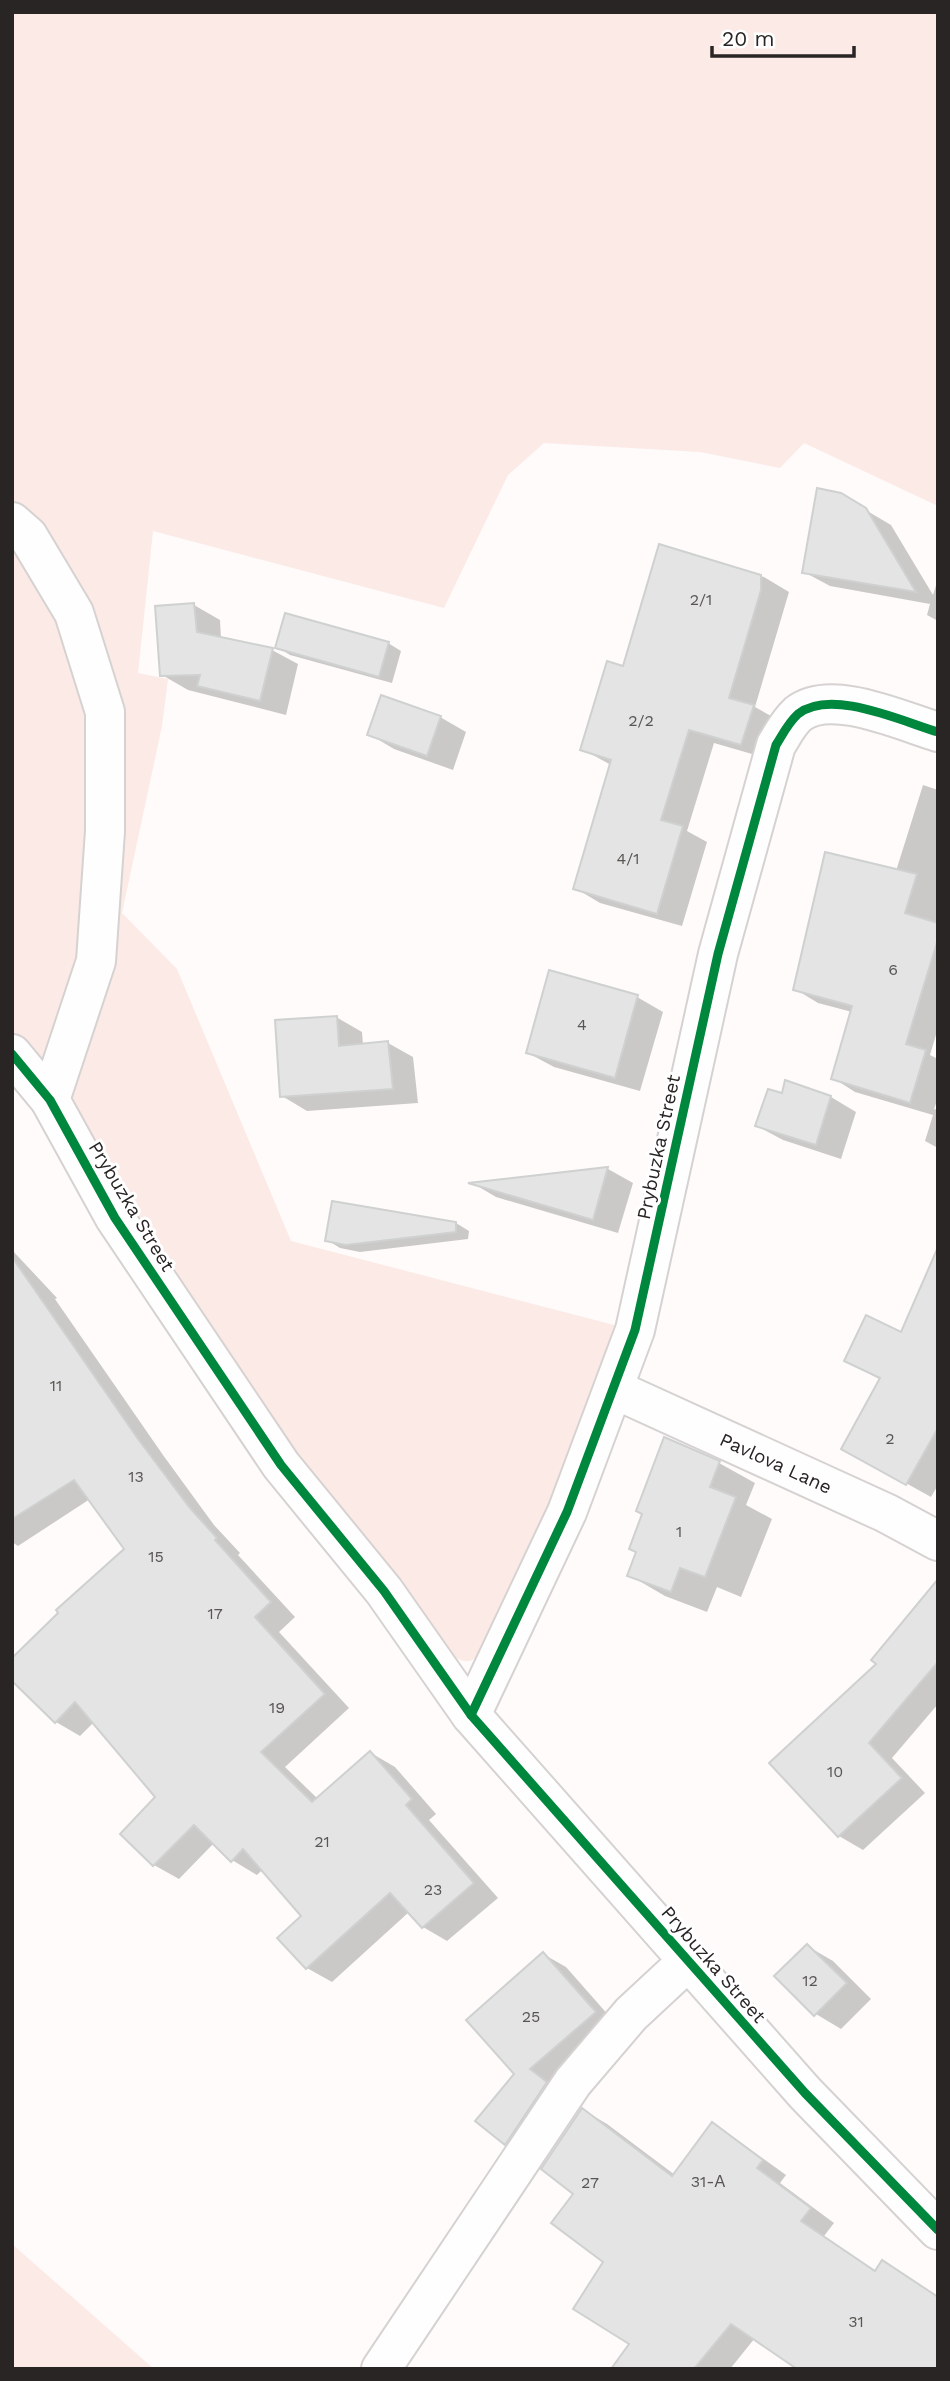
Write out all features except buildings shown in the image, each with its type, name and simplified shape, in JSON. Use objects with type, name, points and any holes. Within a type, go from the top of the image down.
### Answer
[{"type":"street","points":[[12,522],[28,537],[74,614],[105,712],[105,831],[96,961],[50,1101]]},
{"type":"street","name":"Prybuzka Street","points":[[471,1715],[567,1512],[635,1330],[718,954],[776,745],[789,723],[800,712],[819,704],[845,704],[938,732]]},
{"type":"street","name":"Prybuzka Street","points":[[12,1054],[50,1101],[115,1218],[281,1465],[384,1591],[471,1715],[805,2093],[938,2230]]},
{"type":"street","name":"Pavlova Lane","points":[[614,1389],[886,1513],[938,1541]]},
{"type":"street","points":[[381,2369],[573,2082],[631,2014],[688,1961]]},
{"type":"shaded area","points":[[12,12],[938,12],[938,506],[804,443],[780,468],[700,452],[544,443],[508,475],[444,608],[153,531],[138,673],[168,679],[162,726],[122,913],[177,969],[291,1241],[622,1327],[557,1507],[483,1650],[470,1661],[455,1657],[299,1462],[129,1211],[58,1088],[12,1032]]},
{"type":"shaded area","points":[[12,2244],[154,2369],[12,2369]]},
{"type":"cycle path","points":[[471,1715],[567,1512],[635,1330],[718,954],[776,745],[798,714],[812,707],[829,704],[866,709],[938,732]]},
{"type":"cycle path","points":[[12,1054],[50,1100],[115,1218],[281,1465],[384,1591],[471,1715],[805,2093],[938,2230]]}]
